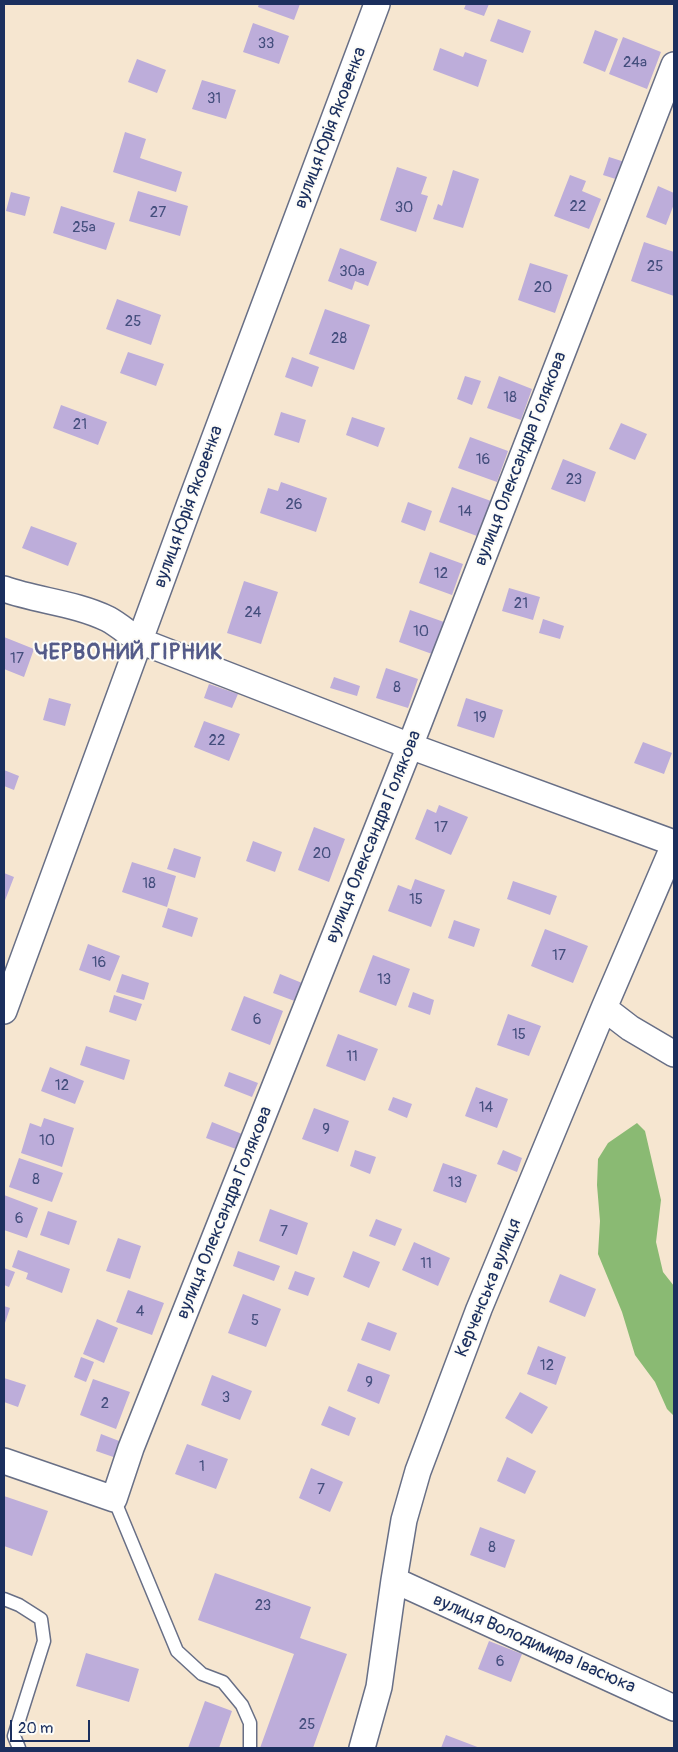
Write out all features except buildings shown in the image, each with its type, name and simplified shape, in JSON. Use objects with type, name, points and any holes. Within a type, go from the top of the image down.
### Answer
[{"type":"street","name":"вулиця Юрія Яковенка","points":[[4,1012],[188,506],[377,4]]},
{"type":"street","name":"вулиця Олександра Голякова","points":[[114,1499],[135,1439],[410,746],[674,65]]},
{"type":"street","points":[[4,589],[24,596],[76,607],[108,620],[140,641],[410,746],[674,844]]},
{"type":"street","name":"Керченська вулиця","points":[[362,1748],[379,1688],[404,1520],[418,1471],[479,1309],[674,844]]},
{"type":"street","points":[[604,1008],[630,1028],[674,1054]]},
{"type":"street","points":[[4,1462],[114,1499]]},
{"type":"street","name":"вулиця Володимира Івасюка","points":[[394,1580],[674,1708]]},
{"type":"lane","points":[[114,1499],[177,1651],[202,1674],[223,1682],[242,1705],[250,1723],[250,1748]]},
{"type":"lane","points":[[4,1599],[19,1605],[41,1619],[44,1640],[14,1736],[19,1748]]},
{"type":"green space","points":[[637,1123],[645,1131],[661,1200],[656,1242],[663,1272],[674,1286],[674,1416],[667,1409],[655,1382],[635,1355],[622,1312],[598,1254],[600,1221],[597,1185],[598,1159],[608,1143]]},
{"type":"district","name":"ЧЕРВОНИЙ ГІРНИК","points":[[129,653]]}]
